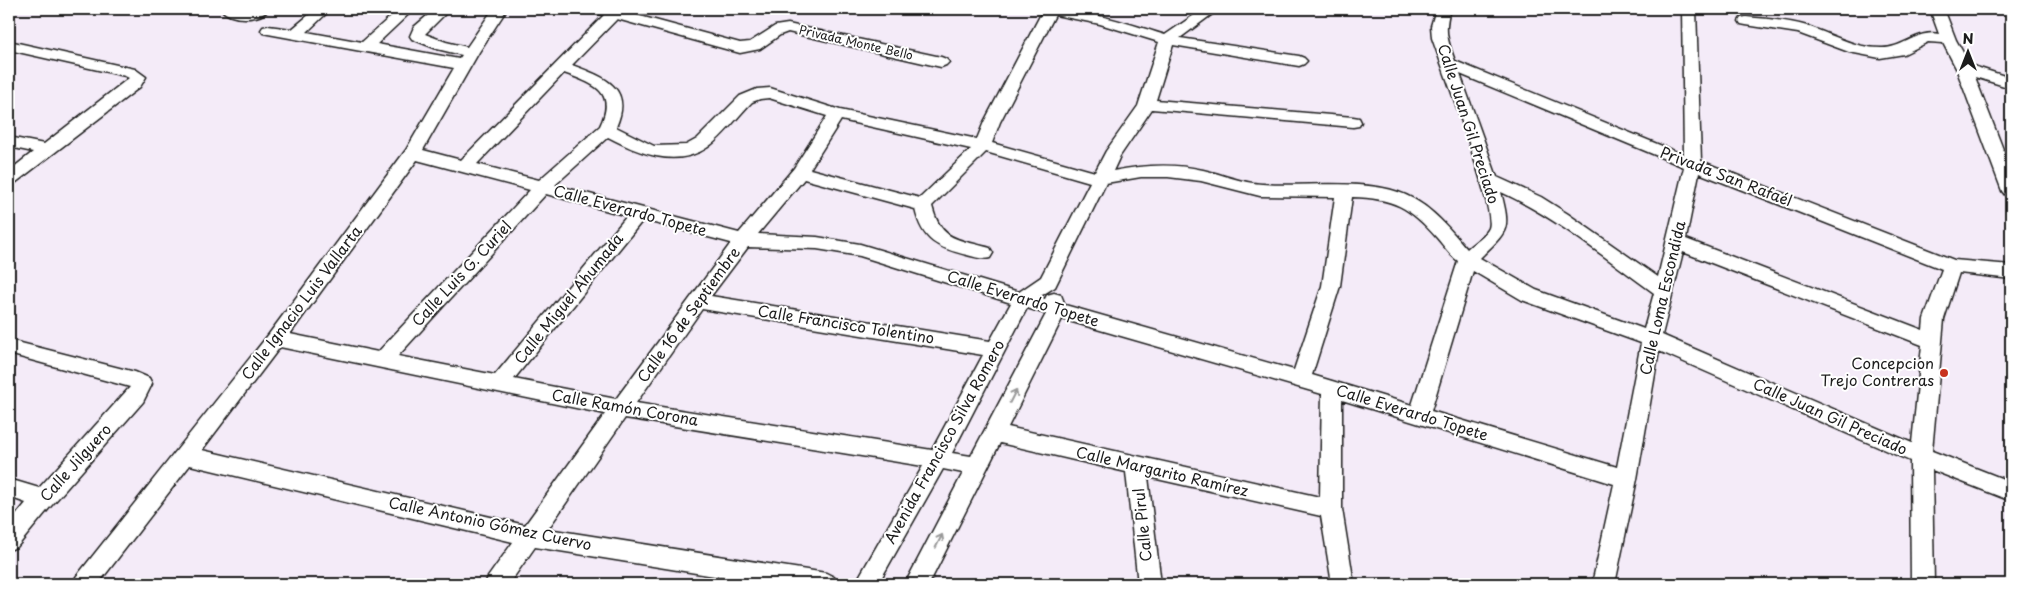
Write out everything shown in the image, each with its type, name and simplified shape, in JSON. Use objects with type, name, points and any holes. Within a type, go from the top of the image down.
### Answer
[{"type":"street","points":[[228,9],[243,13],[262,9]]},
{"type":"street","points":[[295,34],[324,9]]},
{"type":"street","points":[[365,47],[407,9]]},
{"type":"street","points":[[442,9],[420,30],[417,36],[467,58]]},
{"type":"street","name":"Calle Ignacio Luis Vallarta","points":[[84,584],[187,455],[276,339],[413,153],[467,58],[500,9]]},
{"type":"street","points":[[597,9],[614,13]]},
{"type":"street","points":[[1022,299],[1048,282],[1112,155],[1147,104],[1167,40],[1212,9]]},
{"type":"street","name":"Calle Juan Gil Preciado","points":[[1443,9],[1438,32],[1446,63],[1490,180],[1499,218],[1498,228],[1468,259]]},
{"type":"street","name":"Calle Loma Escondida","points":[[1604,584],[1626,479],[1651,339],[1676,242],[1693,164],[1689,9]]},
{"type":"street","points":[[1937,9],[1949,40],[1964,68],[2011,191]]},
{"type":"street","points":[[923,205],[949,182],[984,146],[992,122],[1048,10],[1103,20],[1167,40],[1299,60]]},
{"type":"street","points":[[464,167],[614,13]]},
{"type":"street","name":"Privada Monte Bello","points":[[614,13],[747,48],[757,46],[774,31],[788,28],[941,62]]},
{"type":"street","points":[[1746,22],[1800,29],[1854,49],[1880,54],[1899,51],[1925,38],[1934,37],[1949,40]]},
{"type":"street","points":[[268,30],[430,59],[467,58]]},
{"type":"street","points":[[9,46],[130,72],[138,77],[134,84],[9,179]]},
{"type":"street","points":[[430,59],[442,46]]},
{"type":"street","name":"Privada San Rafaél","points":[[1446,63],[1693,164],[1952,266],[2011,272]]},
{"type":"street","points":[[561,67],[594,80],[612,92],[617,101],[614,116],[607,129],[640,147],[670,152],[696,148],[746,99],[757,94],[770,93],[838,114],[984,146],[1099,179],[1141,171],[1168,171],[1201,175],[1260,190],[1377,192],[1391,195],[1416,206],[1425,213],[1468,259],[1529,295],[1651,339]]},
{"type":"street","points":[[1964,68],[2011,83]]},
{"type":"street","points":[[1147,104],[1353,122]]},
{"type":"street","name":"Calle 16 de Septiembre","points":[[496,584],[697,301],[743,240],[800,172],[838,114]]},
{"type":"street","name":"Calle Luis G. Curiel","points":[[382,361],[542,188],[607,129]]},
{"type":"street","points":[[9,142],[47,150]]},
{"type":"street","name":"Calle Everardo Topete","points":[[413,153],[743,240],[817,244],[860,250],[1057,310],[1302,380],[1626,479]]},
{"type":"street","points":[[1112,155],[1141,171]]},
{"type":"street","points":[[800,172],[923,205]]},
{"type":"street","points":[[1490,180],[1535,201],[1562,218],[1663,290]]},
{"type":"street","points":[[1302,380],[1332,286],[1344,192]]},
{"type":"street","points":[[923,205],[933,233],[949,243],[984,253]]},
{"type":"street","name":"Calle Miguel Ahumada","points":[[499,384],[639,213]]},
{"type":"street","points":[[1676,242],[1932,341]]},
{"type":"street","points":[[1418,415],[1468,259]]},
{"type":"street","points":[[1922,584],[1921,456],[1934,319],[1952,266]]},
{"type":"street","points":[[917,584],[1057,310],[1048,282]]},
{"type":"street","name":"Avenida Francisco Silva Romero","points":[[866,584],[938,459],[1022,299]]},
{"type":"street","name":"Calle Francisco Tolentino","points":[[697,301],[996,350]]},
{"type":"street","name":"Calle Ramón Corona","points":[[276,339],[622,409],[977,466]]},
{"type":"street","name":"Calle Juan Gil Preciado","points":[[1651,339],[1921,456],[2011,492]]},
{"type":"street","name":"Calle Jilguero","points":[[9,347],[135,380],[142,384],[136,396],[43,499],[9,540]]},
{"type":"street","points":[[1332,389],[1331,509],[1343,584]]},
{"type":"street","name":"Calle Margarito Ramírez","points":[[994,433],[1331,509]]},
{"type":"street","name":"Calle Antonio Gómez Cuervo","points":[[187,455],[531,536],[826,584]]},
{"type":"street","name":"Calle Pirul","points":[[1136,466],[1150,584]]},
{"type":"street","points":[[9,488],[43,499]]},
{"type":"place","name":"Concepcion Trejo Contreras","points":[[1944,373]]}]
